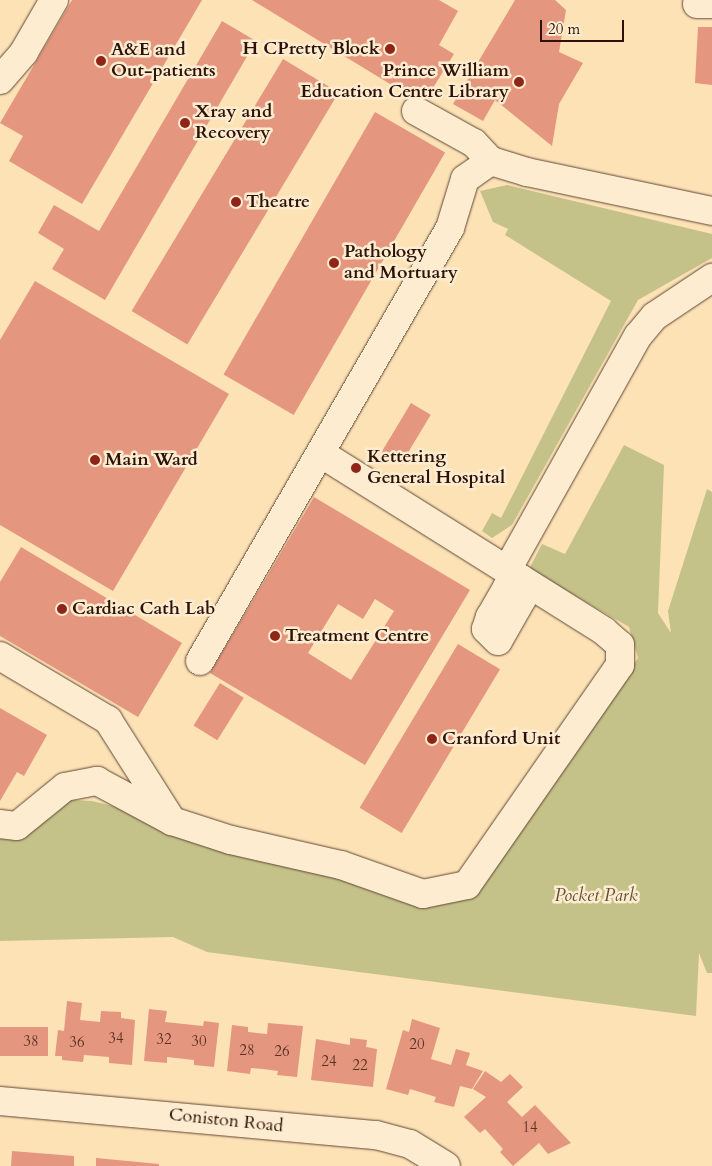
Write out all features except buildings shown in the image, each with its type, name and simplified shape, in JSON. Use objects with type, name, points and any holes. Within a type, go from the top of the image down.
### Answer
[{"type":"street","points":[[0,80],[24,52],[54,0]]},
{"type":"street","points":[[416,111],[474,143],[491,161],[712,211]]},
{"type":"street","points":[[200,661],[322,454],[450,228],[465,179],[491,161]]},
{"type":"street","points":[[514,574],[638,336],[655,316],[712,278]]},
{"type":"street","points":[[0,824],[17,826],[65,787],[97,781],[172,821],[231,840],[341,865],[423,894],[467,885],[620,665],[620,646],[604,631],[322,454]]},
{"type":"street","points":[[0,656],[108,720],[172,821]]},
{"type":"street","name":"Coniston Road","points":[[0,1101],[376,1135],[410,1144],[446,1166]]},
{"type":"green space","points":[[507,185],[712,234],[712,258],[638,300],[512,525],[492,538],[482,531],[492,513],[501,518],[611,301],[505,235],[508,229],[493,222],[480,191]]},
{"type":"green space","name":"Pocket Park","points":[[624,445],[664,465],[658,613],[671,633],[668,611],[707,489],[712,492],[712,973],[707,973],[699,953],[696,1016],[207,952],[173,937],[0,941],[0,835],[19,834],[51,817],[71,800],[92,801],[469,892],[638,658],[629,627],[529,569],[542,544],[565,554]]},
{"type":"place","name":"H CPretty Block","points":[[390,49]]},
{"type":"place","name":"A&E and Out-patients","points":[[101,61]]},
{"type":"place","name":"Prince William Education Centre Library","points":[[519,82]]},
{"type":"place","name":"Xray and Recovery","points":[[185,123]]},
{"type":"place","name":"Theatre","points":[[236,202]]},
{"type":"place","name":"Pathology and Mortuary","points":[[334,263]]},
{"type":"place","name":"Main Ward","points":[[95,460]]},
{"type":"place","name":"Kettering General Hospital","points":[[356,468]]},
{"type":"place","name":"Cardiac Cath Lab","points":[[62,609]]},
{"type":"place","name":"Treatment Centre","points":[[275,636]]},
{"type":"place","name":"Cranford Unit","points":[[432,739]]}]
